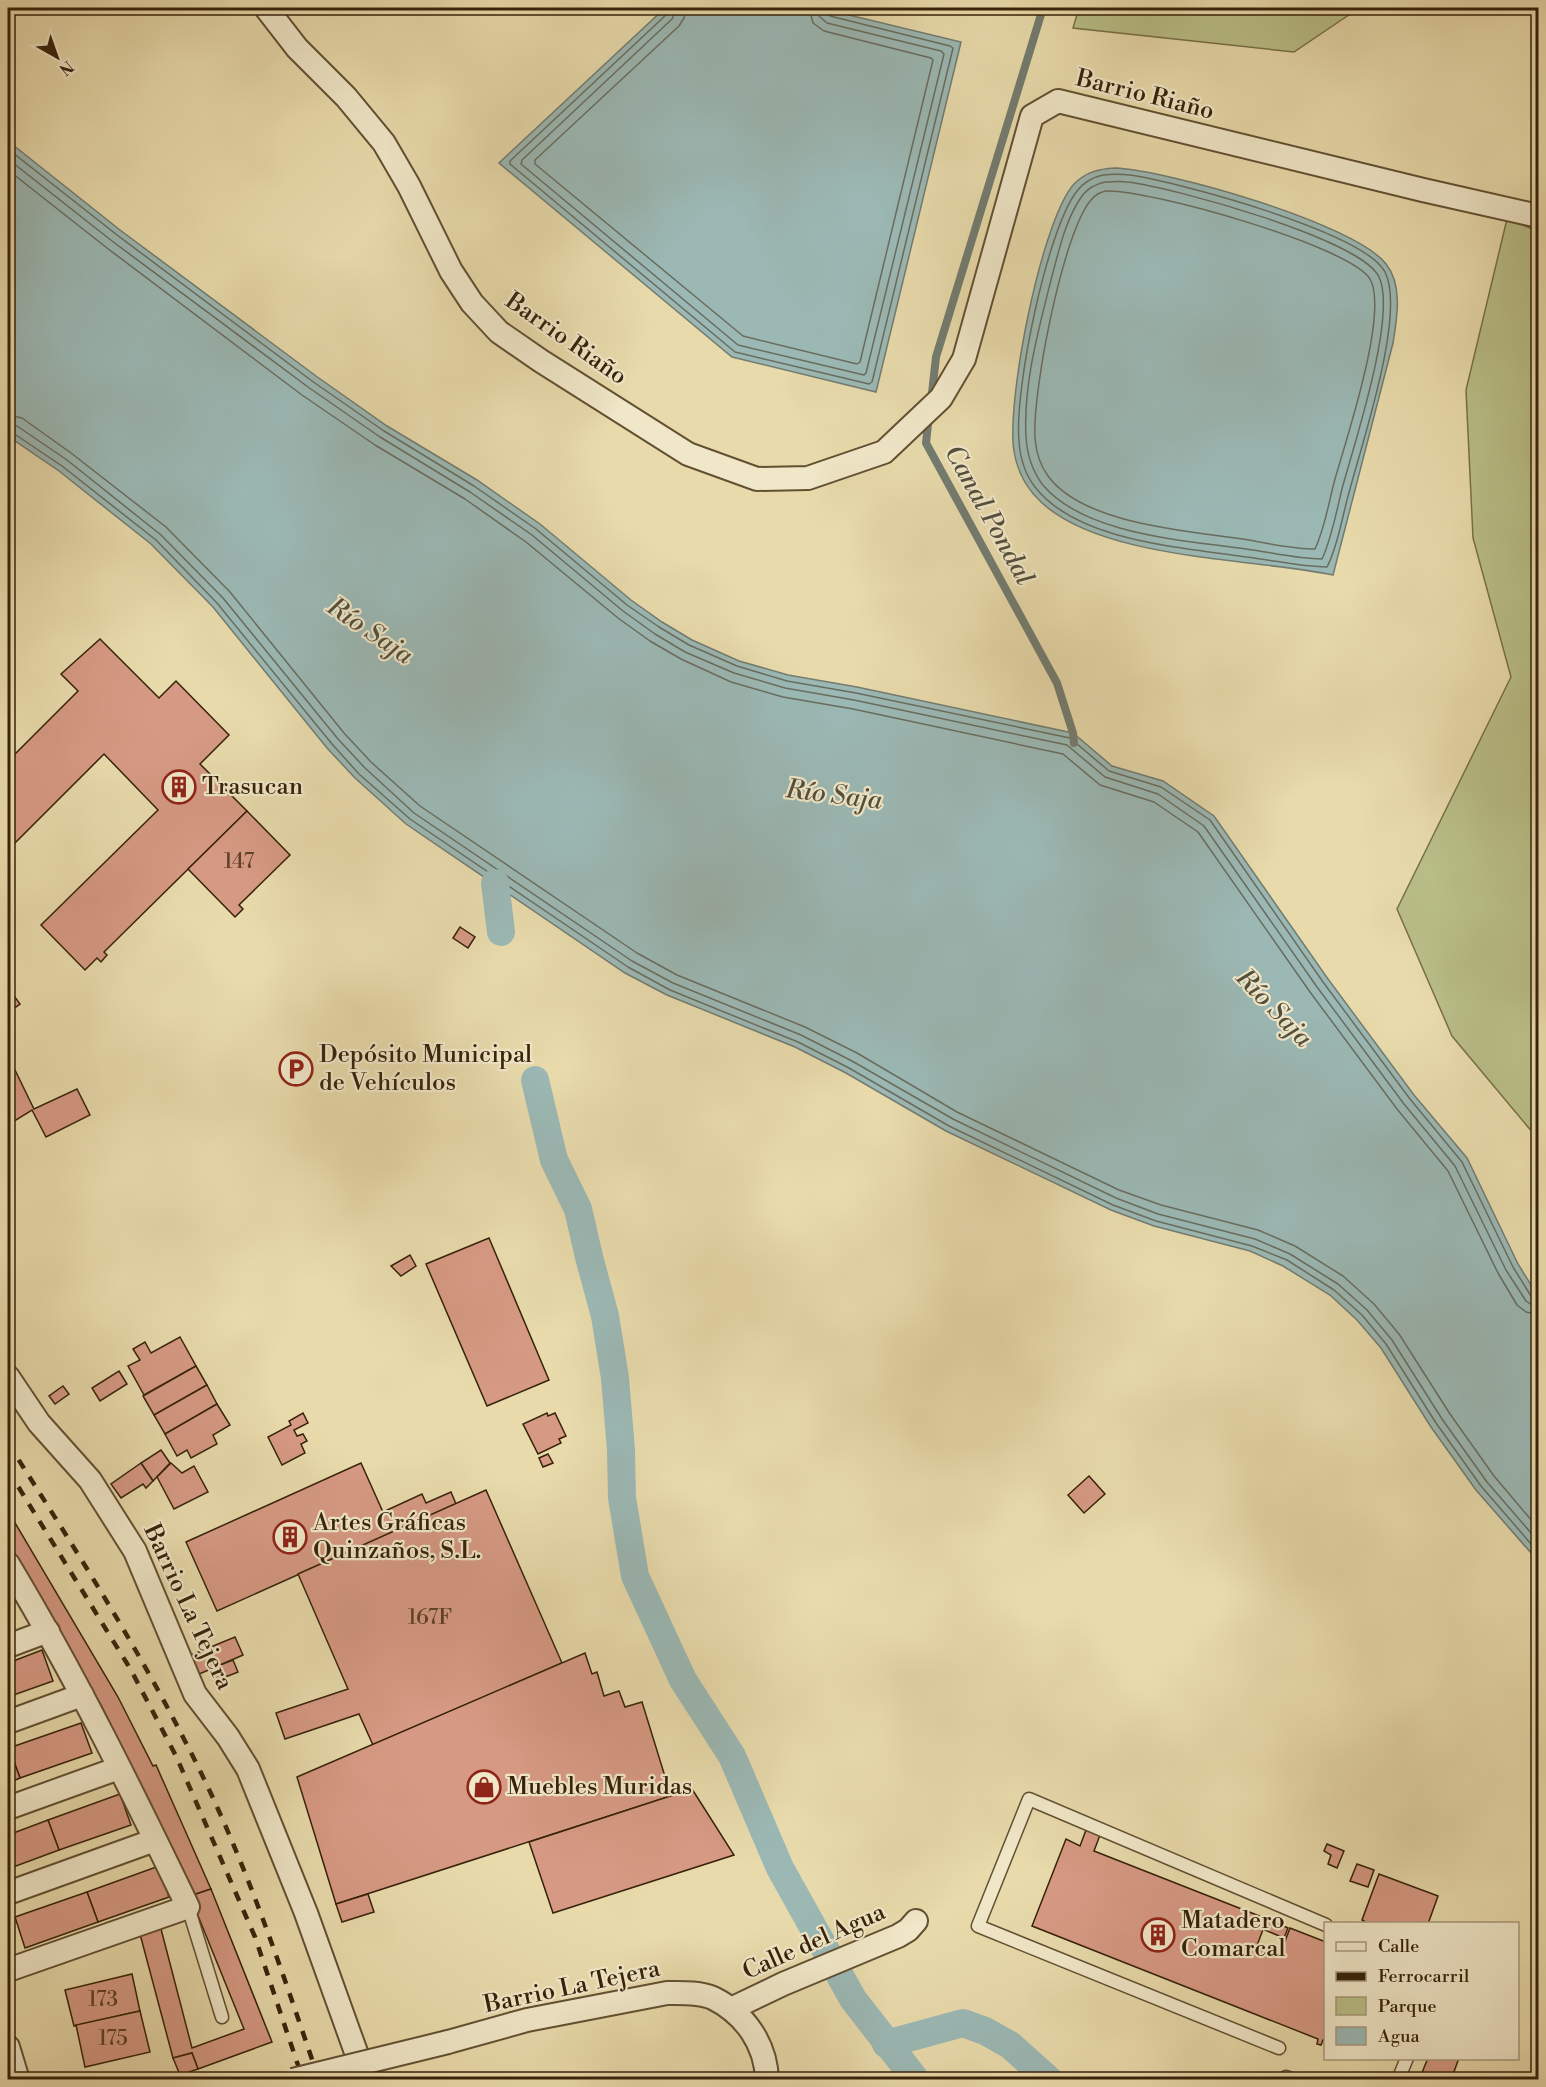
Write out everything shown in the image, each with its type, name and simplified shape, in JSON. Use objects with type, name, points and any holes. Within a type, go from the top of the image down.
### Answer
[{"type":"street","name":"Barrio Riaño","points":[[266,8],[297,48],[346,97],[384,143],[409,186],[450,271],[472,303],[499,332],[688,454],[757,479],[808,478],[884,452],[941,398],[963,359],[1032,116],[1058,101],[1539,216]]},
{"type":"street","name":"Barrio La Tejera","points":[[8,1377],[39,1423],[90,1480],[135,1551],[195,1694],[228,1737],[248,1769],[306,1913],[366,2079]]},
{"type":"street","points":[[8,1564],[48,1631],[82,1695],[188,1907],[8,1970]]},
{"type":"street","points":[[8,1646],[48,1631]]},
{"type":"street","points":[[8,1722],[82,1695]]},
{"type":"street","points":[[8,1808],[119,1768]]},
{"type":"street","points":[[8,1893],[155,1840]]},
{"type":"street","name":"Calle del Agua","points":[[731,2009],[783,1984],[897,1936],[908,1930],[916,1921]]},
{"type":"street","name":"Barrio La Tejera","points":[[293,2079],[448,2042],[527,2020],[666,1993],[690,1993],[711,1998],[731,2009],[747,2025],[757,2041],[766,2062],[767,2079]]},
{"type":"street","points":[[8,2047],[18,2079]]},
{"type":"lane","points":[[1279,2048],[978,1926],[1029,1799],[1324,1924]]},
{"type":"lane","points":[[188,1907],[222,2017]]},
{"type":"lane","points":[[1398,2079],[1406,2060]]},
{"type":"green space","points":[[1079,8],[1359,8],[1294,52],[1073,28]]},
{"type":"green space","points":[[1507,219],[1538,231],[1538,1139],[1452,1036],[1397,909],[1511,677],[1473,538],[1466,390]]},
{"type":"water","points":[[665,8],[820,8],[961,42],[876,392],[732,357],[499,163]]},
{"type":"water","name":"Río Saja","points":[[8,141],[120,230],[316,376],[387,426],[477,480],[540,524],[631,600],[692,640],[739,661],[788,675],[857,687],[1073,733],[1112,766],[1163,781],[1214,816],[1328,979],[1414,1095],[1467,1158],[1518,1264],[1538,1296],[1538,1561],[1476,1490],[1431,1427],[1381,1348],[1357,1320],[1330,1295],[1283,1266],[1250,1251],[1154,1226],[1111,1210],[946,1131],[846,1073],[795,1047],[667,995],[625,973],[406,824],[355,778],[327,748],[213,607],[151,544],[59,471],[8,436]]},
{"type":"water","points":[[1115,168],[1175,178],[1259,202],[1301,217],[1338,232],[1368,248],[1386,264],[1391,272],[1397,292],[1393,343],[1333,575],[1180,554],[1139,546],[1101,535],[1068,521],[1041,502],[1023,479],[1014,451],[1015,394],[1038,272],[1062,204],[1074,184],[1093,172]]},
{"type":"building","name":"Trasucan","points":[[100,639],[159,698],[176,681],[229,735],[200,764],[247,811],[104,952],[107,955],[101,962],[97,958],[85,970],[41,925],[158,810],[104,754],[13,845],[8,840],[8,761],[78,691],[61,674]]},
{"type":"building","points":[[247,811],[290,855],[239,905],[243,909],[235,917],[188,869]]},
{"type":"building","points":[[460,927],[475,937],[468,948],[453,938]]},
{"type":"building","points":[[12,993],[20,1004],[9,1012],[8,996]]},
{"type":"building","points":[[15,1070],[34,1109],[77,1089],[90,1115],[46,1137],[32,1110],[8,1125],[8,1074]]},
{"type":"building","points":[[489,1238],[549,1380],[487,1406],[426,1264]]},
{"type":"building","points":[[410,1255],[416,1266],[401,1276],[391,1266]]},
{"type":"building","points":[[180,1337],[196,1366],[144,1395],[128,1366],[140,1360],[133,1349],[145,1342],[151,1353]]},
{"type":"building","points":[[196,1366],[207,1385],[154,1415],[143,1396]]},
{"type":"building","points":[[119,1371],[127,1384],[100,1401],[92,1388]]},
{"type":"building","points":[[207,1385],[217,1404],[165,1434],[154,1415]]},
{"type":"building","points":[[63,1386],[69,1394],[55,1404],[49,1396]]},
{"type":"building","points":[[217,1404],[230,1425],[213,1435],[217,1444],[191,1458],[187,1450],[177,1456],[165,1434]]},
{"type":"building","points":[[303,1413],[308,1423],[294,1430],[297,1436],[303,1434],[307,1441],[301,1444],[305,1453],[282,1465],[268,1437],[291,1425],[289,1421]]},
{"type":"building","points":[[547,1413],[548,1416],[555,1413],[566,1436],[559,1439],[561,1443],[538,1454],[523,1424]]},
{"type":"building","points":[[161,1450],[170,1463],[153,1481],[141,1463]]},
{"type":"building","points":[[548,1454],[553,1463],[543,1467],[539,1458]]},
{"type":"building","points":[[141,1463],[153,1481],[146,1488],[143,1484],[121,1498],[111,1484]]},
{"type":"building","points":[[171,1463],[182,1473],[194,1466],[208,1492],[174,1509],[157,1477]]},
{"type":"building","name":"Artes Gráficas Quinzaños, S.L.","points":[[361,1463],[383,1512],[422,1494],[426,1503],[451,1492],[456,1504],[217,1611],[186,1542]]},
{"type":"building","points":[[1089,1476],[1105,1494],[1084,1513],[1068,1495]]},
{"type":"building","points":[[486,1490],[562,1663],[373,1745],[359,1714],[285,1739],[276,1713],[348,1689],[298,1574]]},
{"type":"building","points":[[8,1511],[118,1697],[153,1766],[156,1765],[211,1889],[190,1896],[143,1790],[101,1705],[8,1549]]},
{"type":"building","points":[[235,1637],[243,1655],[197,1675],[189,1656]]},
{"type":"building","points":[[42,1650],[53,1681],[8,1697],[8,1663]]},
{"type":"building","name":"Muebles Muridas","points":[[585,1653],[592,1674],[597,1672],[604,1696],[619,1691],[625,1707],[642,1702],[671,1796],[336,1904],[297,1777]]},
{"type":"building","points":[[233,1660],[238,1672],[215,1681],[210,1669]]},
{"type":"building","points":[[81,1723],[92,1753],[20,1778],[9,1748]]},
{"type":"building","points":[[8,1749],[20,1778],[8,1783]]},
{"type":"building","points":[[692,1789],[734,1855],[553,1913],[529,1842]]},
{"type":"building","points":[[120,1794],[131,1825],[59,1850],[48,1820]]},
{"type":"building","points":[[48,1820],[59,1850],[8,1869],[8,1835]]},
{"type":"building","name":"Matadero Comarcal","points":[[1086,1830],[1100,1835],[1094,1851],[1267,1919],[1256,1948],[1279,1957],[1290,1928],[1324,1941],[1324,2040],[1321,2045],[1317,2044],[1318,2039],[1032,1926],[1066,1839],[1080,1846]]},
{"type":"building","points":[[1327,1844],[1344,1851],[1337,1868],[1328,1864],[1331,1855],[1324,1851]]},
{"type":"building","points":[[1357,1864],[1374,1870],[1368,1887],[1350,1881]]},
{"type":"building","points":[[159,1866],[169,1897],[98,1922],[87,1892]]},
{"type":"building","points":[[1379,1874],[1438,1896],[1429,1922],[1364,1922],[1362,1920]]},
{"type":"building","points":[[211,1889],[272,2042],[198,2069],[192,2053],[173,2058],[140,1934],[161,1929],[192,2048],[244,2029],[190,1896]]},
{"type":"building","points":[[87,1892],[98,1922],[25,1948],[15,1917]]},
{"type":"building","points":[[368,1894],[374,1912],[342,1922],[336,1904]]},
{"type":"building","points":[[1269,1920],[1288,1928],[1284,1938],[1265,1930]]},
{"type":"building","points":[[132,1974],[140,2011],[74,2026],[65,1990]]},
{"type":"building","points":[[140,2011],[150,2052],[85,2067],[76,2025]]},
{"type":"building","points":[[192,2053],[198,2069],[180,2075],[173,2058]]},
{"type":"building","points":[[1427,2060],[1458,2060],[1451,2080],[1419,2080]]},
{"type":"waterway","name":"Canal Pondal","points":[[931,402],[936,357],[1043,8]]},
{"type":"waterway","name":"Canal Pondal","points":[[929,415],[926,443],[1057,683],[1074,743]]},
{"type":"waterway","points":[[495,883],[501,932]]},
{"type":"waterway","points":[[535,1080],[554,1160],[578,1209],[605,1316],[615,1378],[622,1498],[635,1576],[683,1680],[732,1756],[780,1868],[853,1999],[916,2080]]},
{"type":"waterway","points":[[886,2044],[963,2023],[985,2031],[1010,2045],[1049,2080]]},
{"type":"railway","points":[[8,1443],[123,1628],[166,1704],[206,1783],[259,1908],[319,2080]]},
{"type":"railway","points":[[8,1470],[131,1670],[176,1756],[255,1937],[303,2080]]},
{"type":"place","name":"Trasucan","points":[[179,787]]},
{"type":"place","name":"Depósito Municipal de Vehículos","points":[[296,1069]]},
{"type":"place","name":"Artes Gráficas Quinzaños, S.L.","points":[[290,1537]]},
{"type":"place","name":"Muebles Muridas","points":[[484,1787]]},
{"type":"place","name":"Matadero Comarcal","points":[[1158,1935]]}]
